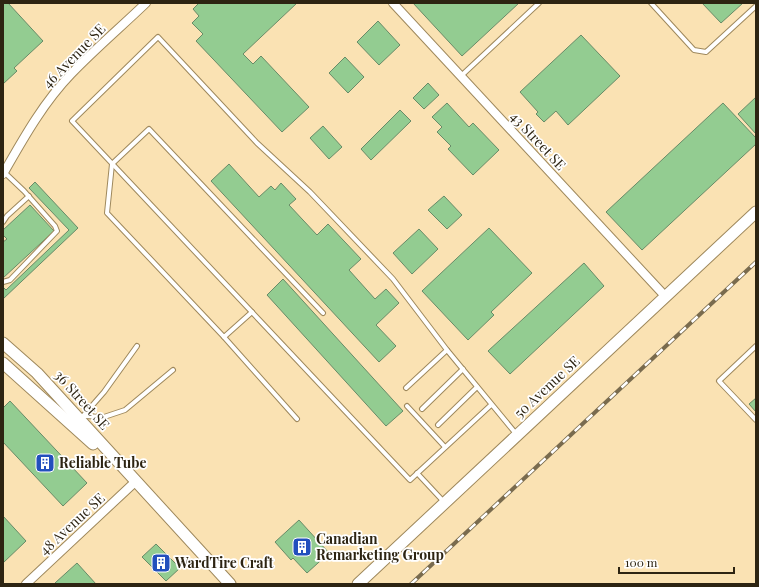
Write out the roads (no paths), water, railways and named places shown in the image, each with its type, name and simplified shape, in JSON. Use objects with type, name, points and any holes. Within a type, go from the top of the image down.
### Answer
[{"type":"street","name":"46 Avenue SE","points":[[4,173],[25,135],[47,103],[66,80],[146,3]]},
{"type":"street","name":"43 Street SE","points":[[393,3],[665,296]]},
{"type":"street","name":"50 Avenue SE","points":[[358,584],[756,212]]},
{"type":"street","points":[[3,336],[16,355]]},
{"type":"street","name":"36 Street SE","points":[[3,343],[82,418],[135,482],[230,584]]},
{"type":"street","name":"36 Street SE","points":[[3,363],[135,482]]},
{"type":"street","name":"48 Avenue SE","points":[[26,584],[135,482]]},
{"type":"lane","points":[[461,76],[539,3]]},
{"type":"lane","points":[[651,3],[694,50],[706,52],[756,6]]},
{"type":"lane","points":[[491,405],[410,480],[72,121],[158,37],[257,143],[310,192],[393,279],[447,350],[517,435]]},
{"type":"lane","points":[[297,419],[224,337],[107,213],[112,164],[149,129],[323,313]]},
{"type":"lane","points":[[3,282],[10,280],[57,231],[56,226],[29,196],[4,173]]},
{"type":"lane","points":[[3,222],[7,216],[29,196]]},
{"type":"lane","points":[[224,337],[252,312]]},
{"type":"lane","points":[[82,418],[104,392],[137,346]]},
{"type":"lane","points":[[756,346],[719,381],[756,420]]},
{"type":"lane","points":[[406,388],[447,350]]},
{"type":"lane","points":[[422,409],[463,369]]},
{"type":"lane","points":[[82,418],[104,417],[125,410],[173,370]]},
{"type":"lane","points":[[438,425],[477,387]]},
{"type":"lane","points":[[407,406],[445,447]]},
{"type":"lane","points":[[417,473],[445,503]]},
{"type":"railway","points":[[411,584],[756,262]]},
{"type":"place","name":"Reliable Tube","points":[[45,463]]},
{"type":"place","name":"Canadian Remarketing Group","points":[[302,547]]},
{"type":"place","name":"WardTire Craft","points":[[161,563]]}]
